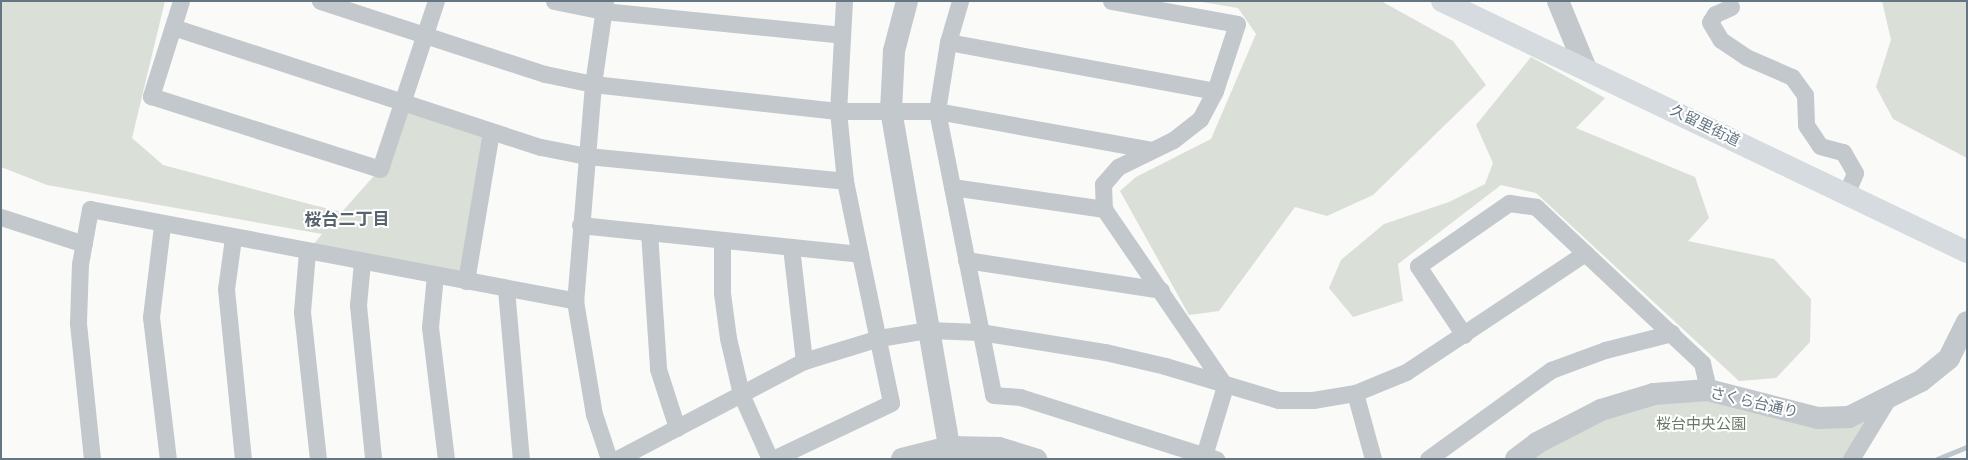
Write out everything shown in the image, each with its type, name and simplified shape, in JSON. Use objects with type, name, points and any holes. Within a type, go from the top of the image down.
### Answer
[{"type":"main road","name":"久留里街道","points":[[1442,1],[1967,252]]},
{"type":"street","points":[[181,1],[151,96],[380,169],[400,102],[436,1]]},
{"type":"street","points":[[320,1],[349,6],[424,36],[545,74],[593,84],[838,111],[937,111],[1151,150]]},
{"type":"street","points":[[554,1],[842,36]]},
{"type":"street","points":[[722,240],[722,293],[741,394],[772,459],[891,403],[879,338],[845,181],[838,111],[844,1]]},
{"type":"street","points":[[907,1],[894,51],[891,110],[949,447]]},
{"type":"street","points":[[960,1],[948,42],[937,111],[993,395],[1020,397],[1207,458],[1226,386],[1104,209],[1103,184],[1118,167],[1173,140],[1200,119],[1215,91],[1237,24],[1112,1]]},
{"type":"street","points":[[1558,1],[1586,69]]},
{"type":"street","points":[[604,6],[593,84],[580,225],[575,301],[594,414],[609,459]]},
{"type":"street","points":[[1731,6],[1715,14],[1710,22],[1721,40],[1746,57],[1792,77],[1805,95],[1806,125],[1820,146],[1843,152],[1855,173],[1846,194]]},
{"type":"street","points":[[173,27],[491,132],[587,156],[845,181]]},
{"type":"street","points":[[948,42],[1215,91]]},
{"type":"street","points":[[466,281],[491,132]]},
{"type":"street","points":[[952,187],[1104,209]]},
{"type":"street","points":[[1464,335],[1418,266],[1509,203],[1536,207],[1672,333],[1702,363],[1708,390]]},
{"type":"street","points":[[92,459],[78,323],[84,244],[90,209],[162,226],[575,301]]},
{"type":"street","points":[[1,216],[84,244]]},
{"type":"street","points":[[580,225],[860,254]]},
{"type":"street","points":[[162,226],[151,318],[168,459]]},
{"type":"street","points":[[649,232],[658,369],[677,428]]},
{"type":"street","points":[[233,238],[226,290],[243,459]]},
{"type":"street","points":[[791,247],[804,361]]},
{"type":"street","points":[[307,252],[302,312],[318,459]]},
{"type":"street","points":[[617,459],[804,361],[879,338],[928,330],[980,332],[1105,352],[1165,366],[1226,386],[1278,400],[1313,400],[1355,393],[1406,372],[1586,253]]},
{"type":"street","points":[[966,260],[1161,290]]},
{"type":"street","points":[[362,262],[358,305],[372,459]]},
{"type":"street","points":[[435,275],[430,327],[446,459]]},
{"type":"street","points":[[506,289],[521,459]]},
{"type":"street","name":"さくら台通り","points":[[1516,459],[1537,443],[1601,410],[1654,394],[1708,390],[1818,418],[1849,417],[1887,400],[1922,381],[1949,358],[1967,322]]},
{"type":"street","points":[[1428,459],[1551,370],[1605,350],[1672,333]]},
{"type":"street","points":[[1355,393],[1373,459]]},
{"type":"street","points":[[1851,459],[1887,400]]},
{"type":"street","points":[[902,459],[949,447],[999,448],[1036,459]]},
{"type":"green space","points":[[1,1],[165,1],[132,138],[163,165],[342,212],[380,169],[400,102],[491,132],[466,281],[307,252],[322,234],[47,185],[1,167]]},
{"type":"green space","points":[[1196,1],[1381,1],[1453,41],[1486,85],[1373,195],[1327,216],[1295,207],[1219,311],[1189,315],[1120,191],[1136,177],[1211,139],[1256,34],[1238,8]]},
{"type":"green space","points":[[1882,1],[1967,1],[1967,158],[1893,119],[1876,87],[1891,40]]},
{"type":"green space","points":[[1531,57],[1605,98],[1576,128],[1695,177],[1709,218],[1688,241],[1774,259],[1811,299],[1810,342],[1776,378],[1739,381],[1536,193],[1501,185],[1398,264],[1403,301],[1353,317],[1329,288],[1341,260],[1384,224],[1449,202],[1485,184],[1493,163],[1476,125]]},
{"type":"green space","name":"桜台中央公園","points":[[1708,390],[1818,418],[1887,400],[1851,459],[1516,459],[1601,410]]},
{"type":"waterway","points":[[1937,459],[1967,447]]},
{"type":"district","name":"桜台二丁目","points":[[347,220]]}]
